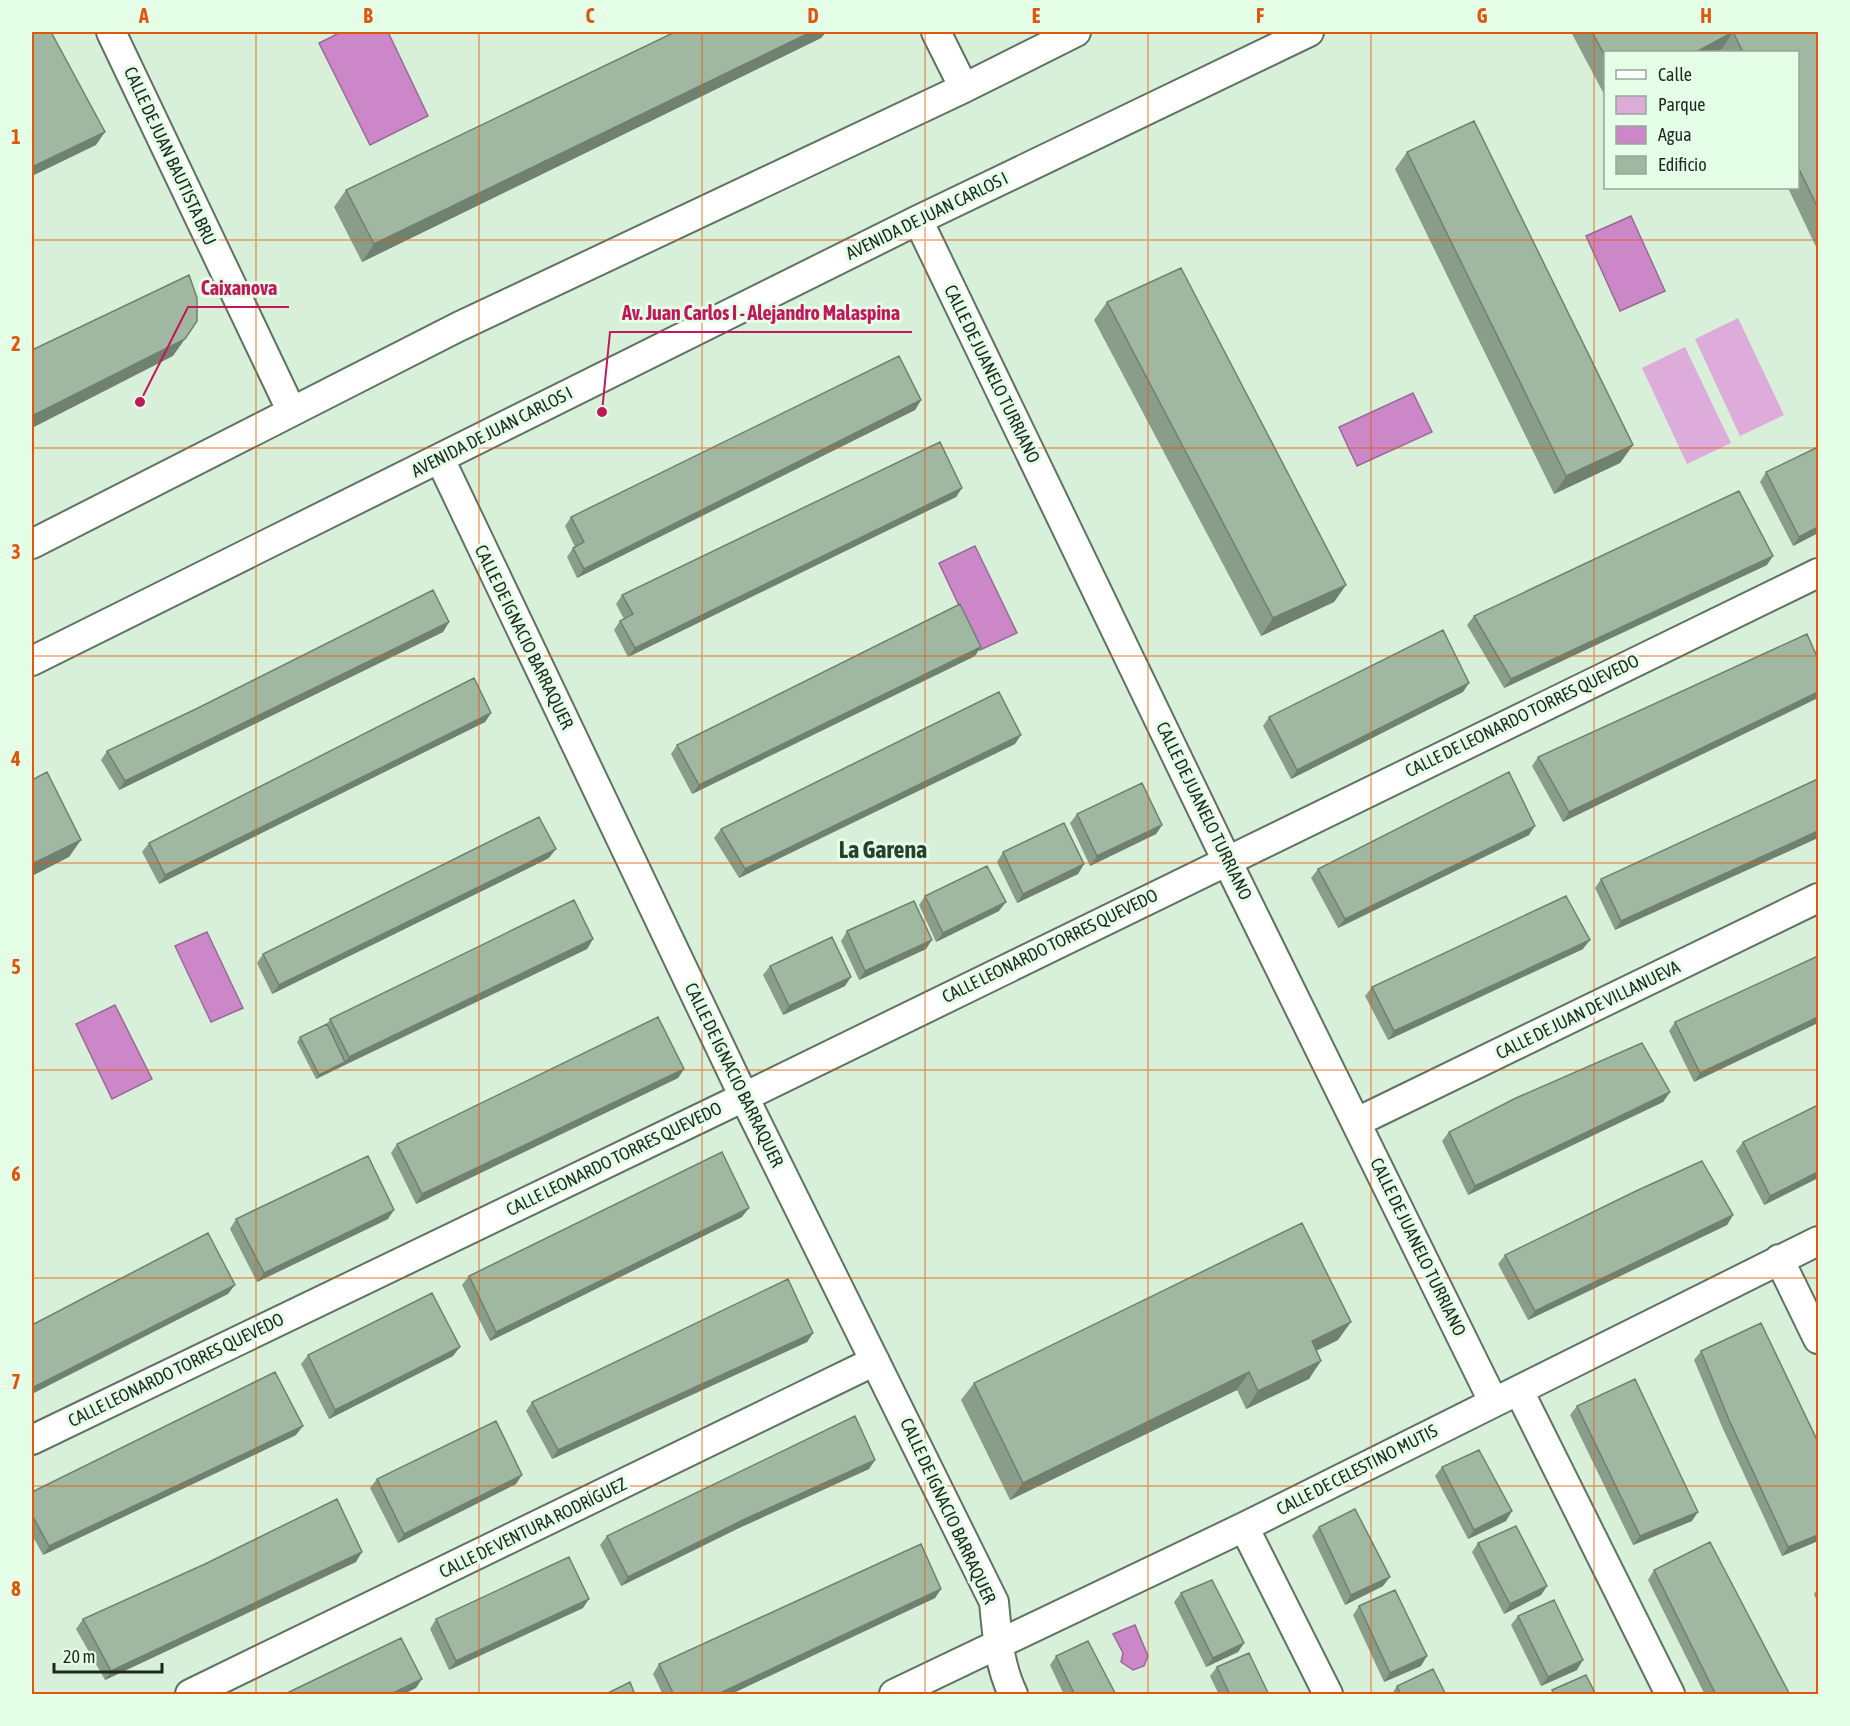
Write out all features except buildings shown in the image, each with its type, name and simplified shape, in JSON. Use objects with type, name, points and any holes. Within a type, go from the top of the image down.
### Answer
[{"type":"street","name":"CALLE DE JUAN BAUTISTA BRU","points":[[111,32],[291,410]]},
{"type":"street","points":[[936,32],[964,88]]},
{"type":"street","points":[[32,544],[291,410],[458,327],[964,88],[1076,32]]},
{"type":"street","name":"AVENIDA DE JUAN CARLOS I","points":[[32,661],[918,220],[1309,32]]},
{"type":"street","name":"CALLE DE JUANELO TURRIANO","points":[[918,220],[1226,859],[1357,1122],[1670,1695]]},
{"type":"street","name":"CALLE DE IGNACIO BARRAQUER","points":[[440,459],[744,1097],[994,1602],[998,1644],[1005,1679],[1013,1695]]},
{"type":"street","name":"CALLE DE LEONARDO TORRES QUEVEDO","points":[[1226,859],[1818,573]]},
{"type":"street","name":"CALLE LEONARDO TORRES QUEVEDO","points":[[32,1440],[744,1097],[1226,859]]},
{"type":"street","name":"CALLE DE JUAN DE VILLANUEVA","points":[[1357,1122],[1818,898]]},
{"type":"street","name":"CALLE DE CELESTINO MUTIS","points":[[894,1695],[1244,1527],[1818,1241]]},
{"type":"street","points":[[1779,1259],[1818,1339]]},
{"type":"street","name":"CALLE DE VENTURA RODRÍGUEZ","points":[[190,1695],[875,1361]]},
{"type":"street","points":[[1244,1527],[1328,1695]]},
{"type":"green space","points":[[1738,318],[1784,415],[1740,436],[1695,339]]},
{"type":"green space","points":[[1685,347],[1731,443],[1687,464],[1642,368]]},
{"type":"water","points":[[341,32],[388,32],[428,116],[370,145],[319,43]]},
{"type":"water","points":[[1631,216],[1665,291],[1620,311],[1586,236]]},
{"type":"water","points":[[1413,393],[1432,432],[1357,466],[1339,427]]},
{"type":"water","points":[[975,546],[1017,633],[980,650],[939,563]]},
{"type":"water","points":[[207,932],[243,1008],[211,1022],[175,946]]},
{"type":"water","points":[[115,1005],[152,1079],[112,1099],[76,1024]]},
{"type":"water","points":[[1135,1625],[1148,1656],[1144,1666],[1133,1670],[1121,1662],[1123,1653],[1113,1634]]},
{"type":"place","name":"Caixanova","points":[[140,402]]},
{"type":"place","name":"Av. Juan Carlos I - Alejandro Malaspina","points":[[602,412]]},
{"type":"district","name":"La Garena","points":[[883,850]]}]
